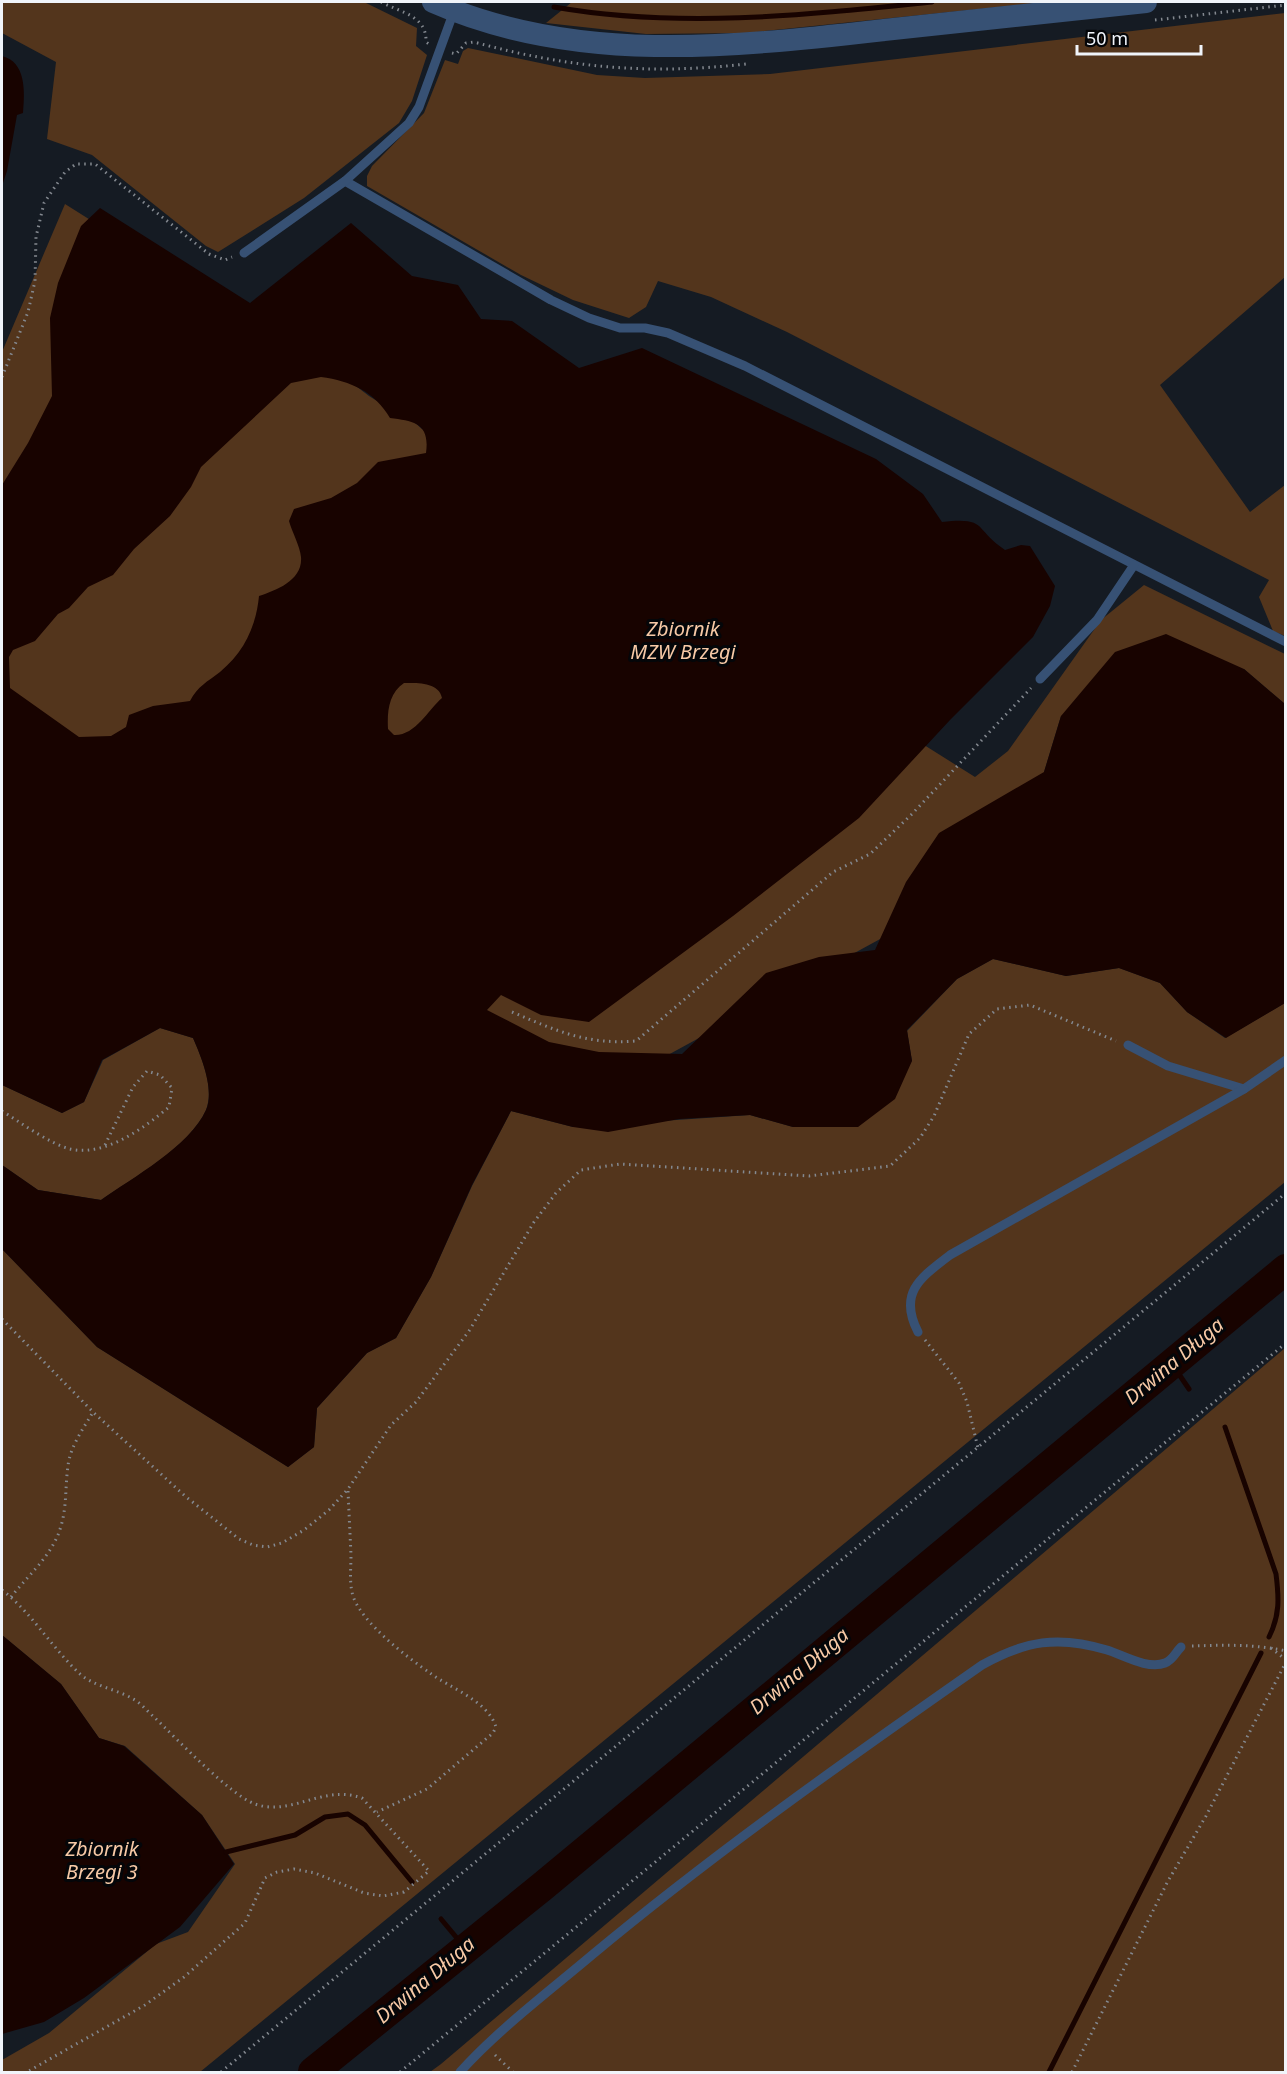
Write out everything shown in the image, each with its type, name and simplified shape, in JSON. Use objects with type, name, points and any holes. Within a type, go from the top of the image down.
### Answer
[{"type":"street","points":[[433,2],[454,11],[510,28],[585,42],[668,47],[784,41],[1146,2]]},
{"type":"lane","points":[[244,253],[345,181],[409,123],[419,107],[454,11]]},
{"type":"lane","points":[[345,181],[570,309],[620,328],[645,328],[688,340],[802,394],[1286,642]]},
{"type":"lane","points":[[1040,679],[1097,620],[1134,566]]},
{"type":"lane","points":[[1128,1045],[1168,1066],[1244,1089]]},
{"type":"lane","points":[[918,1332],[909,1306],[912,1291],[923,1277],[950,1255],[1244,1089],[1286,1060]]},
{"type":"lane","points":[[460,2073],[485,2046],[705,1864],[783,1805],[981,1665],[1017,1647],[1055,1641],[1080,1643],[1158,1665],[1173,1659],[1181,1647]]},
{"type":"path","points":[[2,377],[28,312],[35,282],[34,257],[44,203],[65,172],[76,164],[95,164],[209,254],[225,260],[244,253]]},
{"type":"path","points":[[512,1012],[563,1034],[606,1043],[636,1041],[833,872],[870,854],[912,814],[1040,679]]},
{"type":"path","points":[[2,1319],[93,1412],[185,1496],[239,1539],[253,1545],[267,1547],[282,1543],[304,1530],[329,1510],[348,1489],[391,1425],[416,1402],[469,1330],[534,1222],[556,1193],[580,1170],[620,1164],[809,1176],[890,1166],[920,1138],[934,1116],[969,1034],[997,1009],[1030,1005],[1128,1045]]},
{"type":"path","points":[[2,1111],[68,1149],[85,1151],[105,1145],[144,1128],[169,1107],[172,1089],[160,1075],[147,1071],[134,1087],[105,1145]]},
{"type":"path","points":[[221,2073],[1286,1193]]},
{"type":"path","points":[[918,1332],[958,1383],[967,1402],[978,1448]]},
{"type":"path","points":[[400,2073],[1286,1343]]},
{"type":"path","points":[[11,1597],[47,1556],[61,1527],[67,1495],[68,1465],[78,1438],[93,1412]]},
{"type":"path","points":[[348,1489],[350,1579],[354,1598],[369,1620],[387,1638],[430,1673],[456,1688],[489,1714],[496,1727],[493,1733],[427,1790],[377,1812]]},
{"type":"path","points":[[2,1590],[11,1597],[81,1675],[106,1689],[134,1699],[233,1790],[254,1804],[291,1805],[332,1793],[349,1793],[362,1798],[377,1812],[429,1871],[404,1892],[383,1896],[364,1893],[315,1873],[294,1869],[277,1872],[265,1878],[245,1923],[184,1977],[145,2005],[27,2073]]},
{"type":"path","points":[[1181,1647],[1221,1645],[1269,1647],[1286,1651]]},
{"type":"path","points":[[1072,2073],[1168,1881],[1206,1816],[1286,1661],[1269,1647]]},
{"type":"path","points":[[485,2046],[513,2073]]},
{"type":"shaded area","points":[[2,2],[364,2],[417,28],[416,46],[427,55],[412,101],[399,123],[304,198],[218,252],[206,246],[92,155],[47,139],[56,62],[2,33]]},
{"type":"shaded area","points":[[572,2],[1047,2],[746,33],[646,34],[546,23]]},
{"type":"shaded area","points":[[1285,13],[1285,277],[1160,385],[1250,512],[1285,485],[1285,636],[1273,631],[1259,597],[1269,580],[787,332],[711,297],[658,281],[646,307],[629,318],[573,300],[521,275],[367,186],[367,176],[372,166],[424,113],[445,60],[458,64],[463,51],[468,48],[597,75],[645,78],[770,74]]},
{"type":"shaded area","points":[[65,204],[369,396],[410,419],[422,429],[975,777],[1008,751],[1101,620],[1144,585],[1285,654],[1285,704],[1244,669],[1061,716],[1044,772],[1069,836],[558,1115],[2,751],[2,352]]},
{"type":"shaded area","points":[[993,959],[1066,976],[1119,968],[1160,983],[1187,1012],[1225,1038],[1285,1003],[1285,1182],[200,2072],[2,2072],[2,2060],[49,2033],[156,1944],[188,1932],[235,1864],[202,1815],[125,1746],[99,1738],[61,1684],[2,1635],[2,1249],[97,1347],[288,1467],[314,1447],[317,1408],[367,1353],[396,1338],[431,1277],[472,1186],[511,1111],[573,1127],[750,1115],[793,1127],[912,1061],[907,1031],[957,979]]},
{"type":"shaded area","points":[[160,1028],[193,1038],[208,1083],[206,1110],[198,1123],[174,1148],[101,1200],[38,1190],[2,1165],[2,1085],[62,1113],[84,1102],[103,1060]]},
{"type":"shaded area","points":[[1285,1348],[1285,2072],[430,2072],[441,2064]]},
{"type":"water","points":[[2,56],[16,64],[20,71],[24,96],[23,113],[17,115],[2,186]]},
{"type":"water","name":"Zbiornik MZW Brzegi","points":[[100,208],[250,303],[351,223],[412,276],[458,285],[481,319],[512,321],[579,368],[642,348],[876,459],[923,494],[942,522],[974,523],[1005,550],[1021,545],[1030,546],[1055,586],[1050,606],[1033,637],[950,720],[859,818],[733,916],[589,1022],[541,1015],[501,995],[487,1010],[549,1042],[599,1052],[682,1054],[766,973],[819,957],[875,950],[906,882],[939,833],[1044,772],[1061,716],[1115,652],[1166,634],[1244,669],[1285,704],[1285,1003],[1226,1038],[1187,1012],[1160,983],[1119,968],[1066,976],[993,959],[957,979],[907,1030],[912,1061],[895,1099],[858,1127],[793,1127],[750,1115],[679,1119],[608,1132],[573,1127],[511,1111],[472,1185],[431,1277],[396,1338],[367,1353],[317,1408],[314,1447],[288,1467],[97,1347],[2,1249],[2,1165],[38,1190],[101,1200],[159,1160],[187,1136],[206,1110],[209,1093],[206,1073],[193,1038],[160,1028],[102,1060],[84,1102],[62,1113],[2,1085],[2,485],[28,443],[52,396],[50,318],[58,283],[81,226]],"holes":[[[321,377],[342,381],[361,389],[377,401],[390,418],[419,426],[426,436],[426,453],[378,462],[357,483],[331,498],[294,509],[289,521],[300,553],[301,565],[288,583],[259,596],[252,628],[236,656],[200,688],[190,701],[153,706],[129,715],[126,727],[111,736],[79,737],[10,688],[9,657],[13,650],[35,641],[58,614],[69,608],[88,587],[113,575],[134,549],[170,516],[191,487],[201,467],[291,383]],[[404,683],[432,686],[437,689],[442,698],[415,727],[402,734],[394,735],[388,729],[389,709],[392,697]]]},
{"type":"water","name":"Zbiornik Brzegi 3","points":[[2,1635],[61,1684],[99,1738],[124,1746],[202,1815],[234,1864],[180,1927],[84,1998],[44,2022],[2,2034]]},
{"type":"waterway","points":[[554,7],[601,14],[696,19],[790,15],[932,2]]},
{"type":"waterway","name":"Drwina Długa","points":[[313,2072],[543,1886],[1286,1269]]},
{"type":"waterway","points":[[1172,1364],[1189,1389]]},
{"type":"waterway","points":[[1225,1427],[1276,1574],[1278,1606],[1269,1637]]},
{"type":"waterway","points":[[1049,2072],[1261,1653]]},
{"type":"waterway","points":[[226,1852],[295,1835],[325,1817],[348,1814],[365,1825],[412,1882]]},
{"type":"waterway","points":[[441,1919],[466,1949]]}]
